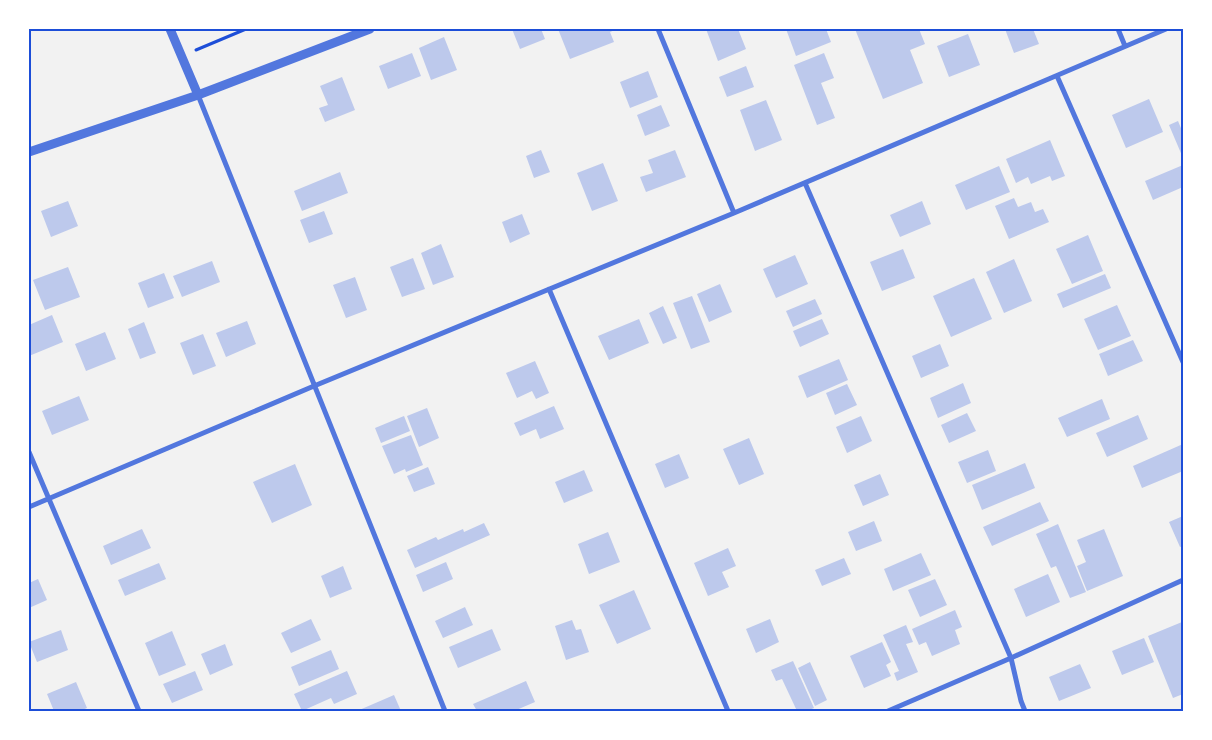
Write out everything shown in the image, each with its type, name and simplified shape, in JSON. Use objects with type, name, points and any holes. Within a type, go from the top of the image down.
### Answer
[{"type":"street","points":[[170,29],[445,711]]},
{"type":"street","points":[[29,152],[198,95],[370,29]]},
{"type":"street","points":[[658,29],[734,213]]},
{"type":"street","points":[[1118,29],[1125,46]]},
{"type":"street","points":[[29,507],[314,386],[734,213],[1166,29]]},
{"type":"street","points":[[1057,76],[1183,362]]},
{"type":"street","points":[[805,183],[1010,658],[1025,711]]},
{"type":"street","points":[[549,289],[728,711]]},
{"type":"street","points":[[29,452],[139,711]]},
{"type":"street","points":[[888,711],[1183,580]]},
{"type":"path","points":[[181,56],[246,29]]},
{"type":"building","points":[[512,29],[541,29],[545,39],[520,49]]},
{"type":"building","points":[[558,29],[617,29],[610,32],[614,42],[570,59]]},
{"type":"building","points":[[706,29],[738,29],[746,49],[718,61]]},
{"type":"building","points":[[786,29],[826,29],[831,42],[796,56]]},
{"type":"building","points":[[855,29],[919,29],[925,44],[910,50],[923,83],[883,99]]},
{"type":"building","points":[[1005,29],[1033,29],[1039,44],[1014,53]]},
{"type":"building","points":[[968,34],[980,65],[949,77],[937,46]]},
{"type":"building","points":[[444,37],[457,70],[431,80],[419,48]]},
{"type":"building","points":[[412,53],[421,76],[388,89],[379,66]]},
{"type":"building","points":[[824,53],[834,78],[821,83],[835,118],[817,125],[794,65]]},
{"type":"building","points":[[746,66],[754,87],[727,97],[719,77]]},
{"type":"building","points":[[648,71],[658,97],[630,108],[620,82]]},
{"type":"building","points":[[342,77],[355,110],[325,122],[319,108],[328,105],[320,86]]},
{"type":"building","points":[[1149,99],[1163,132],[1126,148],[1112,115]]},
{"type":"building","points":[[766,100],[782,140],[755,151],[740,110]]},
{"type":"building","points":[[661,105],[670,126],[645,136],[637,115]]},
{"type":"building","points":[[1178,121],[1183,133],[1183,158],[1169,125]]},
{"type":"building","points":[[1050,140],[1065,176],[1052,181],[1050,176],[1031,184],[1028,177],[1016,183],[1006,159]]},
{"type":"building","points":[[541,150],[550,172],[534,178],[526,156]]},
{"type":"building","points":[[675,150],[686,177],[646,192],[640,177],[653,173],[648,160]]},
{"type":"building","points":[[603,163],[618,201],[592,211],[577,173]]},
{"type":"building","points":[[1183,165],[1183,187],[1153,200],[1145,181]]},
{"type":"building","points":[[999,166],[1010,192],[966,210],[955,185]]},
{"type":"building","points":[[340,172],[348,193],[302,211],[294,191]]},
{"type":"building","points":[[1014,198],[1018,207],[1031,202],[1035,212],[1043,209],[1049,222],[1009,239],[995,206]]},
{"type":"building","points":[[68,201],[78,226],[51,237],[41,211]]},
{"type":"building","points":[[922,201],[931,224],[900,237],[890,215]]},
{"type":"building","points":[[324,211],[333,234],[309,243],[300,220]]},
{"type":"building","points":[[522,214],[530,234],[510,243],[502,222]]},
{"type":"building","points":[[1088,235],[1103,271],[1072,284],[1056,249]]},
{"type":"building","points":[[441,244],[454,277],[433,285],[421,253]]},
{"type":"building","points":[[903,249],[915,278],[882,291],[870,262]]},
{"type":"building","points":[[795,255],[808,284],[776,298],[763,269]]},
{"type":"building","points":[[413,258],[425,289],[402,297],[390,267]]},
{"type":"building","points":[[1014,259],[1032,301],[1004,313],[986,272]]},
{"type":"building","points":[[212,261],[220,282],[182,297],[173,276]]},
{"type":"building","points":[[68,267],[80,297],[45,310],[33,280]]},
{"type":"building","points":[[164,273],[174,298],[148,308],[138,283]]},
{"type":"building","points":[[1105,274],[1111,288],[1063,308],[1057,294]]},
{"type":"building","points":[[355,277],[367,310],[346,318],[333,285]]},
{"type":"building","points":[[974,278],[992,319],[951,337],[933,296]]},
{"type":"building","points":[[720,284],[732,312],[709,322],[697,294]]},
{"type":"building","points":[[692,296],[710,342],[691,349],[673,303]]},
{"type":"building","points":[[815,299],[822,314],[793,327],[786,311]]},
{"type":"building","points":[[1117,305],[1131,336],[1098,350],[1084,319]]},
{"type":"building","points":[[663,306],[677,338],[663,344],[649,313]]},
{"type":"building","points":[[52,315],[63,342],[29,356],[29,325]]},
{"type":"building","points":[[639,319],[649,343],[609,360],[598,336]]},
{"type":"building","points":[[822,319],[829,334],[800,347],[793,331]]},
{"type":"building","points":[[247,321],[256,344],[226,357],[216,333]]},
{"type":"building","points":[[144,322],[156,353],[140,359],[128,329]]},
{"type":"building","points":[[105,332],[116,359],[86,371],[75,344]]},
{"type":"building","points":[[203,334],[216,366],[193,375],[180,343]]},
{"type":"building","points":[[1133,340],[1143,361],[1108,376],[1099,354]]},
{"type":"building","points":[[940,344],[949,366],[921,378],[912,356]]},
{"type":"building","points":[[839,359],[848,380],[807,398],[798,376]]},
{"type":"building","points":[[535,361],[549,393],[536,399],[532,391],[517,398],[506,373]]},
{"type":"building","points":[[963,383],[971,403],[938,418],[930,398]]},
{"type":"building","points":[[847,384],[857,405],[835,415],[826,393]]},
{"type":"building","points":[[79,396],[89,420],[52,435],[42,411]]},
{"type":"building","points":[[1102,399],[1110,419],[1067,437],[1058,418]]},
{"type":"building","points":[[554,406],[564,429],[540,439],[536,429],[520,436],[514,423]]},
{"type":"building","points":[[427,408],[439,438],[419,447],[407,416]]},
{"type":"building","points":[[967,413],[976,431],[949,443],[941,425]]},
{"type":"building","points":[[1138,415],[1148,439],[1107,457],[1096,433]]},
{"type":"building","points":[[404,416],[410,431],[381,443],[375,428]]},
{"type":"building","points":[[861,416],[872,441],[847,453],[836,427]]},
{"type":"building","points":[[411,435],[423,465],[406,472],[405,469],[394,474],[382,446]]},
{"type":"building","points":[[749,438],[764,474],[739,485],[723,449]]},
{"type":"building","points":[[1183,444],[1183,471],[1142,488],[1133,466]]},
{"type":"building","points":[[988,450],[996,471],[967,483],[958,462]]},
{"type":"building","points":[[679,454],[689,478],[665,488],[655,464]]},
{"type":"building","points":[[1025,463],[1035,488],[982,510],[972,485]]},
{"type":"building","points":[[295,464],[312,505],[272,523],[253,482]]},
{"type":"building","points":[[428,467],[435,484],[414,492],[407,476]]},
{"type":"building","points":[[584,470],[593,491],[564,503],[555,482]]},
{"type":"building","points":[[880,474],[889,495],[863,506],[854,485]]},
{"type":"building","points":[[1040,502],[1049,521],[992,546],[983,527]]},
{"type":"building","points":[[1183,516],[1183,546],[1180,547],[1169,522]]},
{"type":"building","points":[[874,521],[882,541],[856,551],[848,532]]},
{"type":"building","points":[[484,523],[490,535],[415,568],[407,550],[436,537],[438,540],[463,529],[464,532]]},
{"type":"building","points":[[1058,524],[1086,592],[1070,598],[1056,566],[1051,568],[1036,534]]},
{"type":"building","points":[[142,529],[151,548],[111,565],[103,546]]},
{"type":"building","points":[[1104,529],[1123,576],[1087,591],[1077,566],[1086,562],[1077,540]]},
{"type":"building","points":[[608,532],[620,562],[589,574],[578,544]]},
{"type":"building","points":[[728,548],[736,566],[722,572],[729,587],[708,596],[694,563]]},
{"type":"building","points":[[921,553],[931,575],[893,591],[884,569]]},
{"type":"building","points":[[844,558],[851,574],[822,586],[815,570]]},
{"type":"building","points":[[446,562],[453,579],[423,592],[416,575]]},
{"type":"building","points":[[159,563],[166,579],[125,596],[118,580]]},
{"type":"building","points":[[343,566],[352,589],[330,598],[321,576]]},
{"type":"building","points":[[1048,574],[1060,602],[1026,617],[1014,589]]},
{"type":"building","points":[[38,579],[47,600],[29,608],[29,583]]},
{"type":"building","points":[[935,579],[947,605],[920,617],[908,590]]},
{"type":"building","points":[[634,590],[651,629],[617,644],[599,605]]},
{"type":"building","points":[[465,607],[473,625],[443,638],[435,621]]},
{"type":"building","points":[[955,610],[962,627],[955,630],[960,644],[932,656],[926,642],[919,645],[912,629]]},
{"type":"building","points":[[311,619],[321,640],[291,653],[281,633]]},
{"type":"building","points":[[770,619],[779,642],[756,653],[746,629]]},
{"type":"building","points":[[572,620],[576,630],[581,629],[589,652],[566,660],[555,626]]},
{"type":"building","points":[[1182,622],[1183,694],[1173,698],[1148,636]]},
{"type":"building","points":[[906,625],[913,642],[906,644],[918,672],[897,681],[894,673],[899,671],[883,635]]},
{"type":"building","points":[[492,629],[501,650],[458,668],[449,647]]},
{"type":"building","points":[[61,630],[68,650],[37,662],[29,642]]},
{"type":"building","points":[[172,631],[186,665],[159,676],[145,643]]},
{"type":"building","points":[[1144,638],[1154,662],[1122,675],[1112,651]]},
{"type":"building","points":[[882,642],[891,662],[886,665],[891,676],[864,688],[850,656]]},
{"type":"building","points":[[225,644],[233,665],[210,675],[201,654]]},
{"type":"building","points":[[331,650],[339,669],[299,686],[291,667]]},
{"type":"building","points":[[793,661],[814,708],[807,711],[797,711],[782,679],[776,681],[771,670]]},
{"type":"building","points":[[810,662],[827,700],[815,706],[798,668]]},
{"type":"building","points":[[1080,664],[1091,688],[1059,701],[1049,677]]},
{"type":"building","points":[[195,671],[203,690],[172,703],[163,684]]},
{"type":"building","points":[[347,671],[357,694],[334,704],[331,698],[302,711],[294,694]]},
{"type":"building","points":[[526,681],[535,702],[514,711],[477,711],[473,704]]},
{"type":"building","points":[[76,682],[87,708],[80,711],[54,711],[47,694]]},
{"type":"building","points":[[394,695],[401,711],[357,711]]}]
